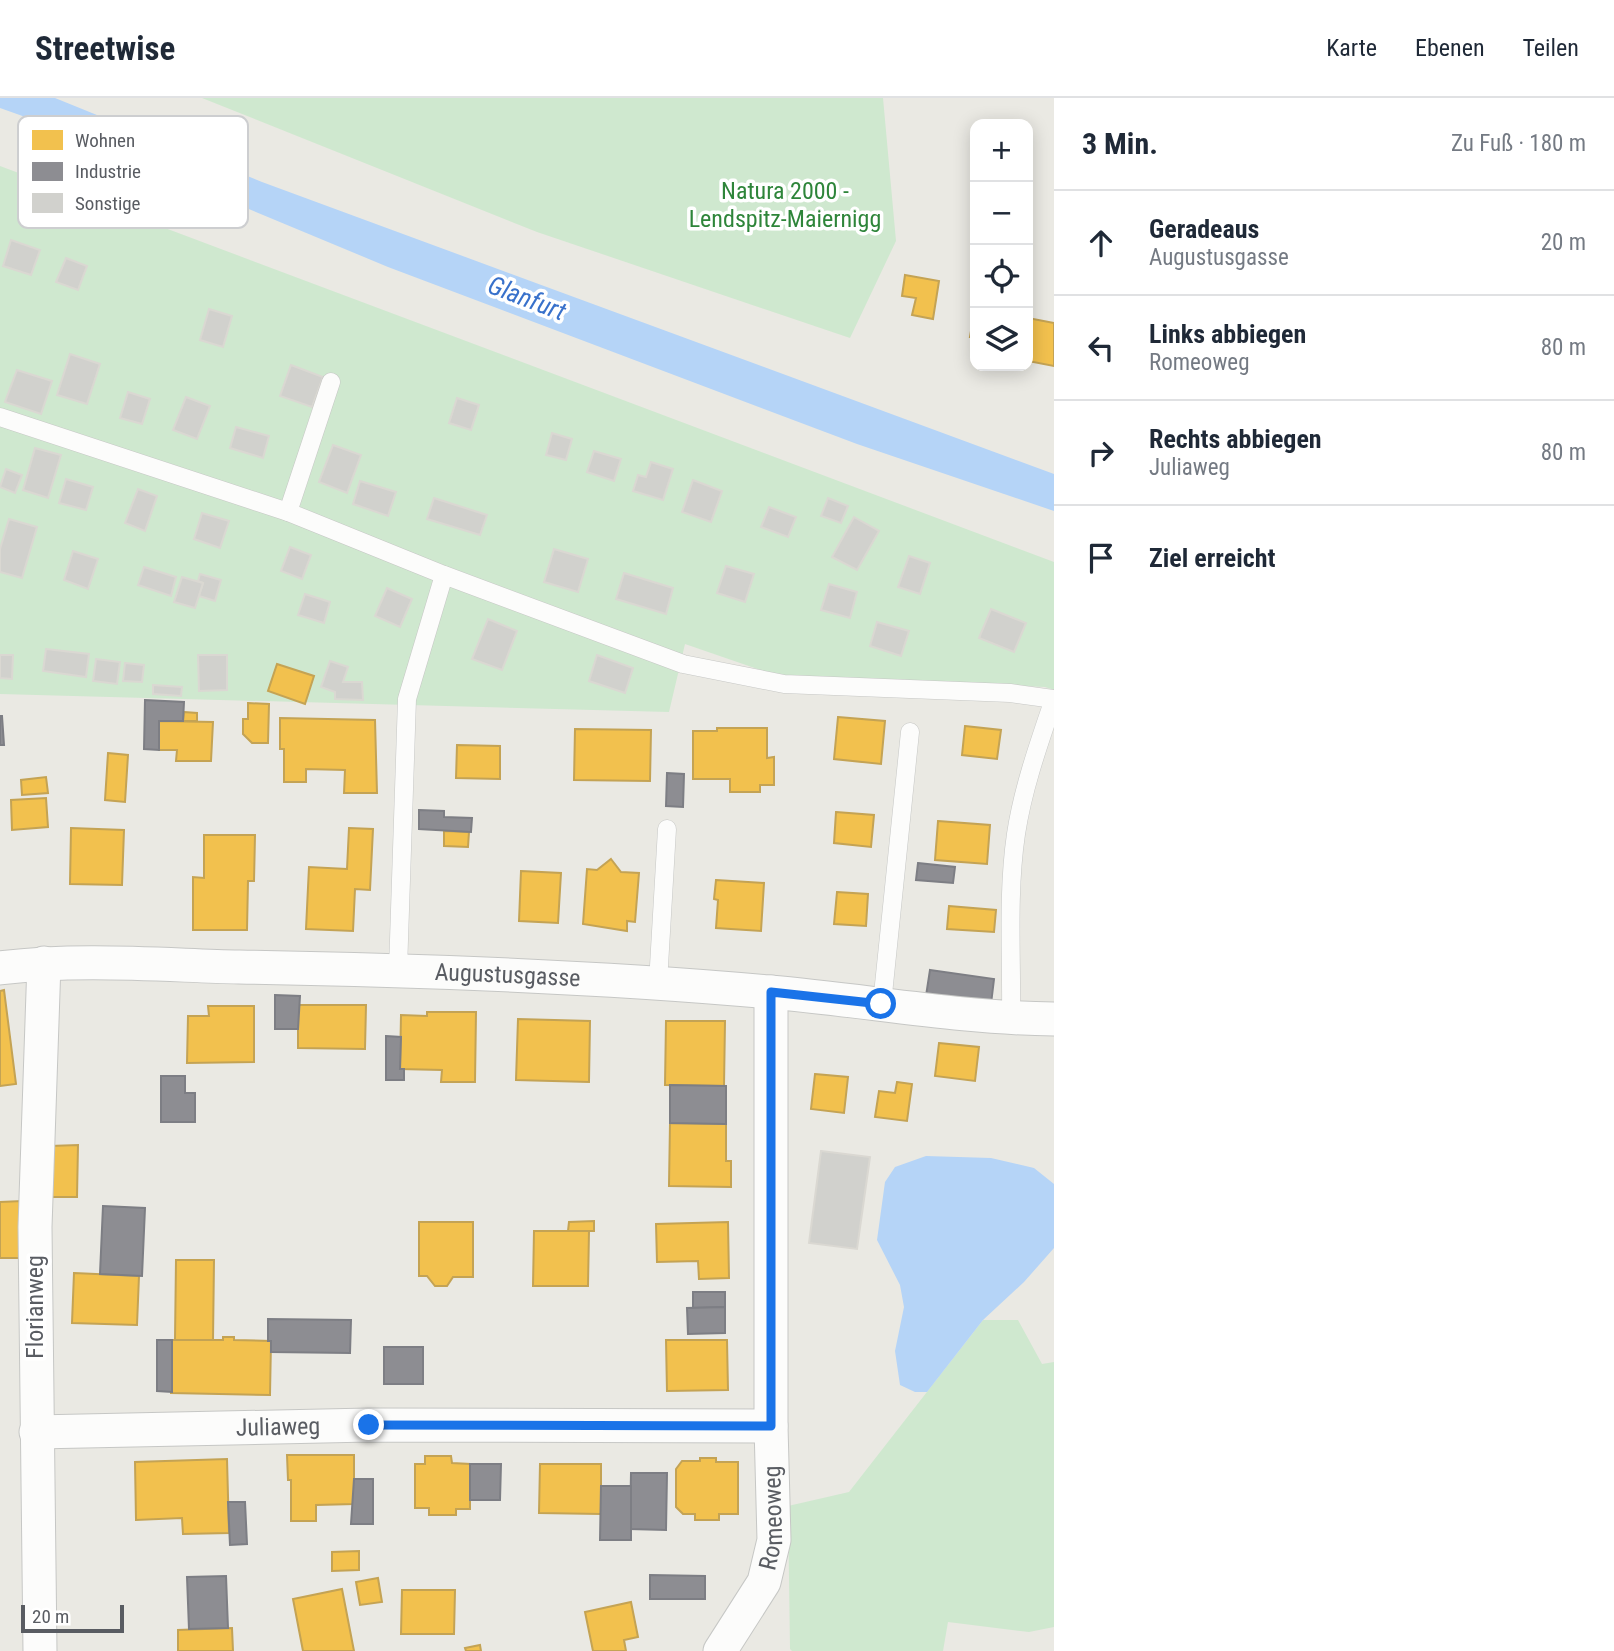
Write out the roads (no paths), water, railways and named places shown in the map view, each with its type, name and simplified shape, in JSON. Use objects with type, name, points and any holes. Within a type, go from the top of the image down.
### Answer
[{"type":"street","name":"Augustusgasse","points":[[0,968],[44,963],[398,970],[658,983],[771,992],[1011,1018],[1054,1019]]},
{"type":"street","name":"Florianweg","points":[[40,1651],[35,1227],[44,963]]},
{"type":"street","name":"Romeoweg","points":[[720,1651],[764,1583],[774,1540],[771,1426],[771,992]]},
{"type":"street","name":"Juliaweg","points":[[36,1432],[369,1425],[771,1426]]},
{"type":"lane","points":[[288,512],[331,382]]},
{"type":"lane","points":[[0,417],[288,512],[444,575],[683,664],[784,684],[1010,693],[1054,699],[1032,763],[1016,832],[1013,864],[1011,1018]]},
{"type":"lane","points":[[398,970],[407,699],[444,575]]},
{"type":"lane","points":[[881,1004],[909,732]]},
{"type":"lane","points":[[658,983],[667,829]]},
{"type":"water","name":"Glanfurt","points":[[0,98],[55,98],[99,116],[22,116],[0,108]]},
{"type":"water","name":"Glanfurt","points":[[248,176],[1054,474],[1054,511],[857,444],[388,267],[248,209]]},
{"type":"water","points":[[926,1156],[991,1158],[1034,1168],[1054,1184],[1054,1248],[1024,1282],[983,1320],[927,1392],[915,1392],[900,1385],[895,1351],[904,1307],[900,1285],[877,1240],[885,1182],[895,1167]]},
{"type":"park label","name":"Natura 2000 - Lendspitz-Maiernigg","points":[[785,205]]}]
